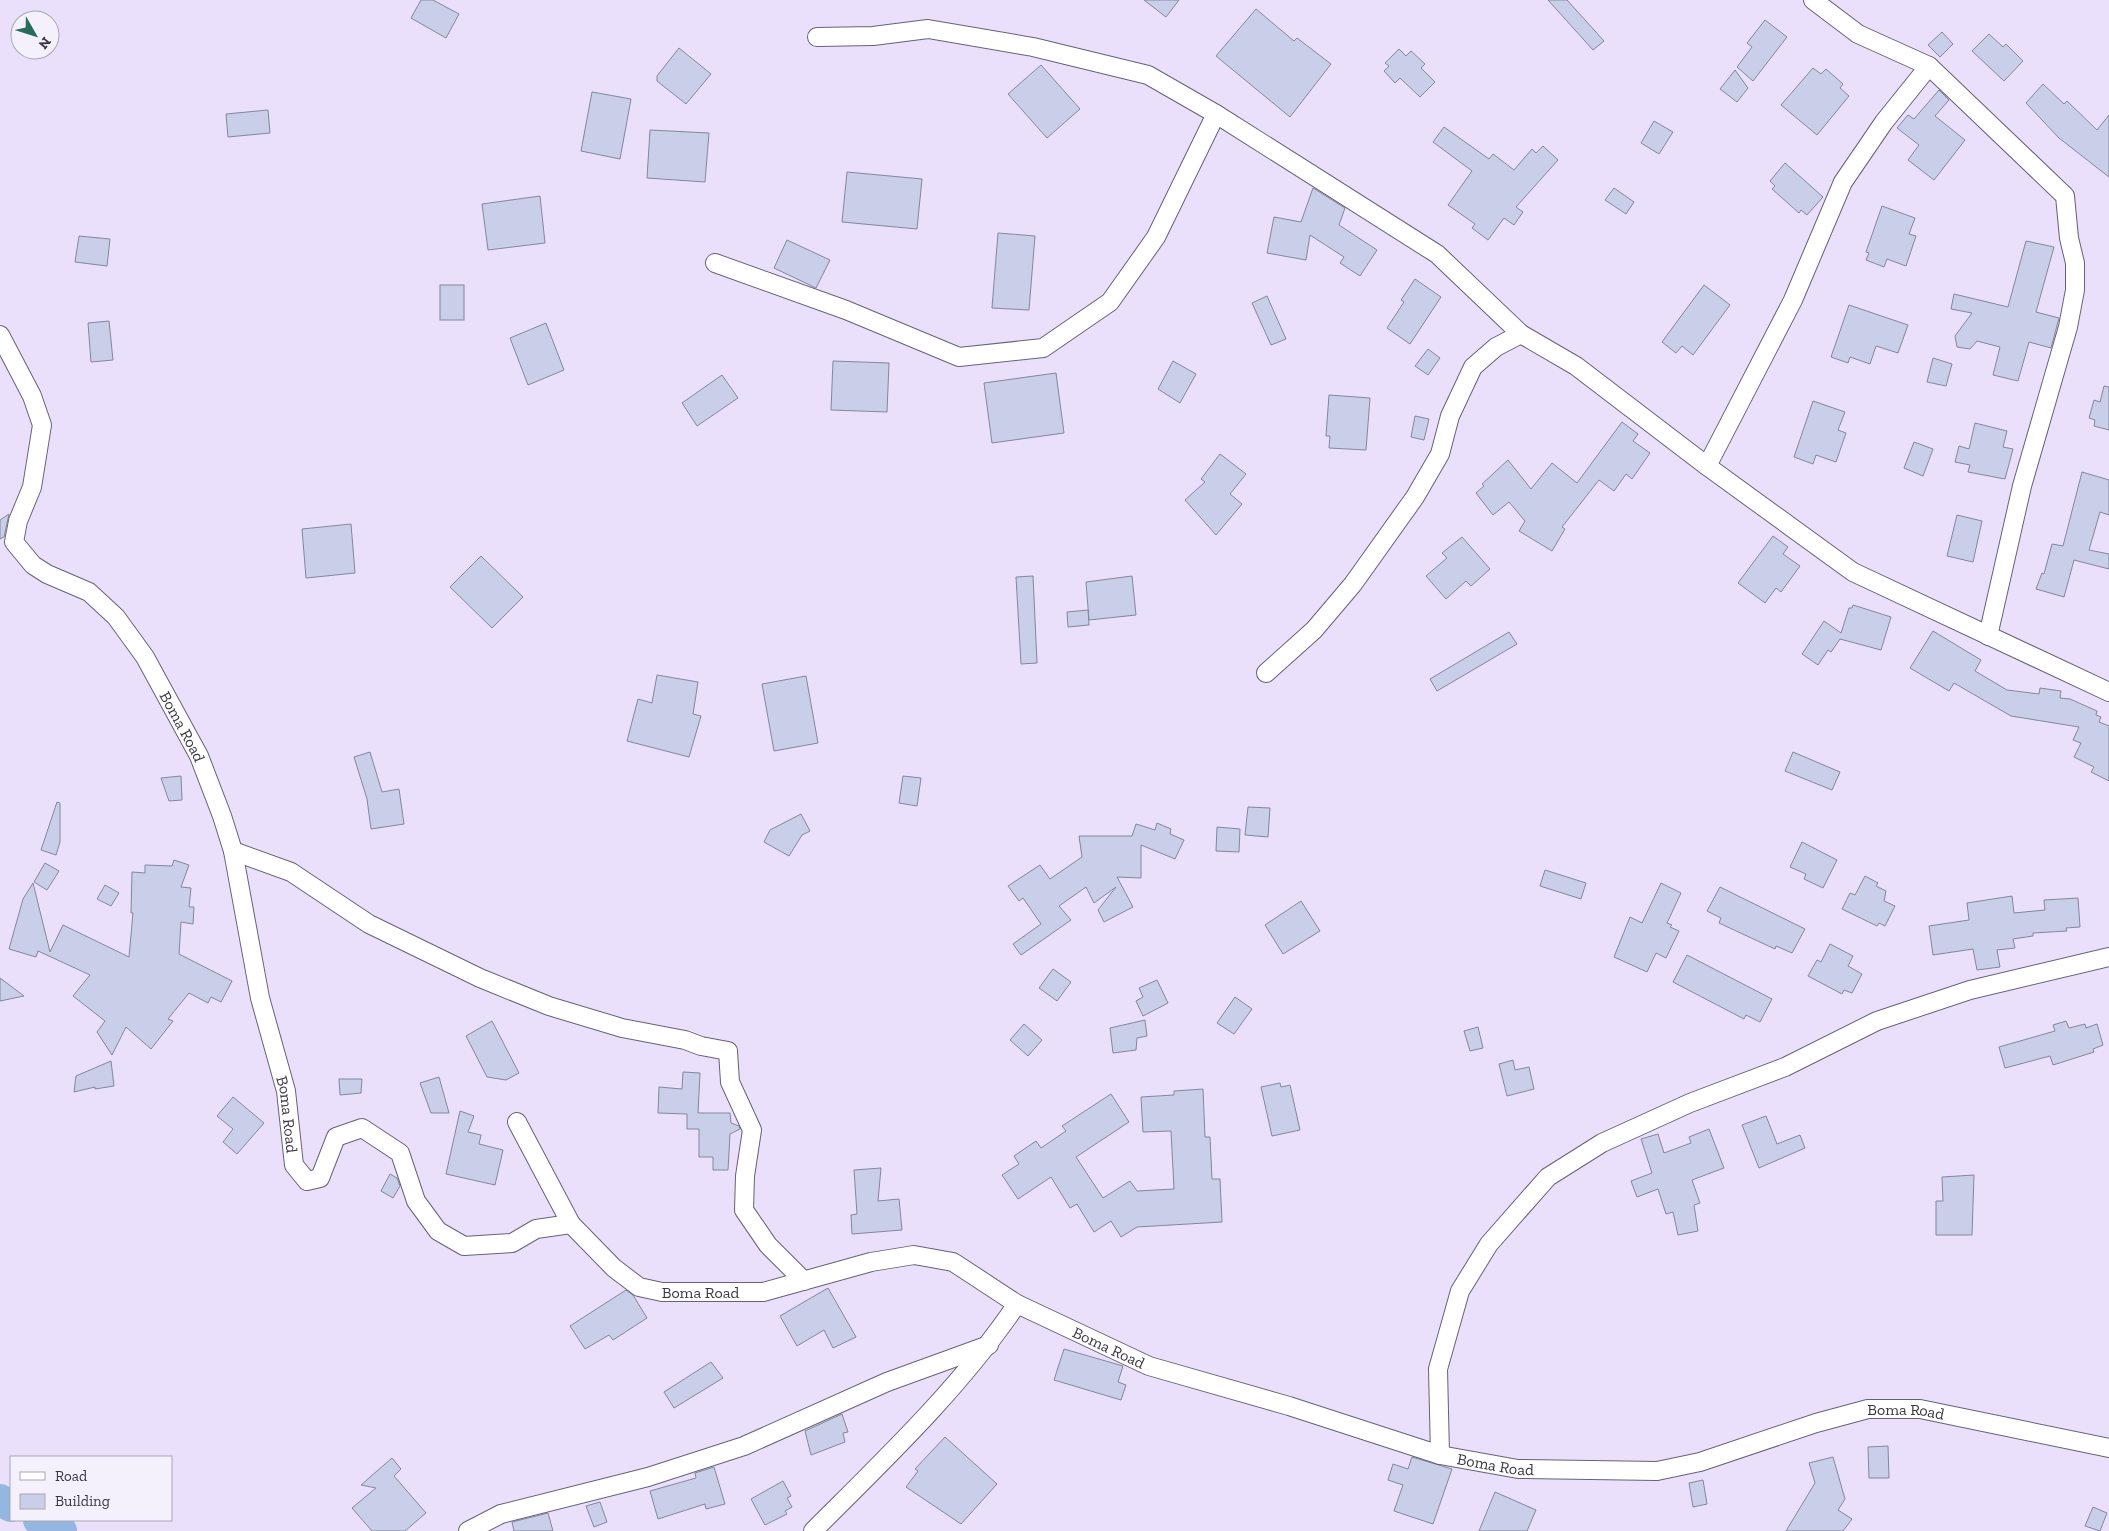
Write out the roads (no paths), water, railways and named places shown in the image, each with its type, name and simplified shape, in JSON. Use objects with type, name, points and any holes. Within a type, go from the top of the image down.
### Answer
[{"type":"street","points":[[1813,0],[1858,34],[1929,66],[2065,196],[2069,238],[2075,263],[2075,290],[2068,327],[2022,486],[1988,636]]},
{"type":"street","points":[[817,37],[873,36],[928,29],[1032,47],[1148,74],[1216,114],[1437,254],[1521,334],[1576,366],[1707,466],[1854,572],[2109,692]]},
{"type":"street","points":[[1707,466],[1793,300],[1843,182],[1884,122],[1929,66]]},
{"type":"street","points":[[715,263],[846,310],[959,357],[1043,348],[1110,302],[1156,237],[1216,114]]},
{"type":"street","points":[[1266,673],[1314,630],[1352,584],[1415,497],[1440,454],[1450,416],[1473,367],[1496,347],[1521,334]]},
{"type":"street","name":"Boma Road","points":[[0,335],[32,396],[42,425],[32,487],[18,521],[14,542],[33,565],[47,574],[89,592],[122,625],[145,657],[199,756],[233,850],[260,998],[286,1091],[294,1165],[307,1181],[320,1178],[336,1137],[362,1128],[400,1153],[416,1201],[438,1231],[464,1246],[512,1243],[536,1229],[571,1224],[614,1268],[639,1287],[671,1292],[763,1292],[871,1262],[914,1255],[953,1262],[1017,1304],[1148,1366],[1289,1406],[1440,1455],[1518,1469],[1657,1471],[1700,1462],[1816,1423],[1868,1409],[1920,1409],[2109,1448]]},
{"type":"street","points":[[233,850],[291,872],[369,924],[480,978],[549,1006],[622,1028],[728,1051],[730,1082],[752,1130],[744,1210],[768,1245],[804,1281]]},
{"type":"street","points":[[1440,1455],[1438,1369],[1460,1291],[1489,1244],[1548,1177],[1602,1142],[1690,1103],[1785,1067],[1877,1021],[1970,990],[2109,957]]},
{"type":"street","points":[[517,1122],[571,1224]]},
{"type":"street","points":[[814,1531],[895,1449],[989,1345],[1017,1304]]},
{"type":"street","points":[[468,1531],[501,1514],[648,1477],[744,1446],[887,1382],[989,1345]]},
{"type":"waterway","points":[[0,1500],[10,1505]]},
{"type":"waterway","points":[[41,1521],[61,1531]]}]
